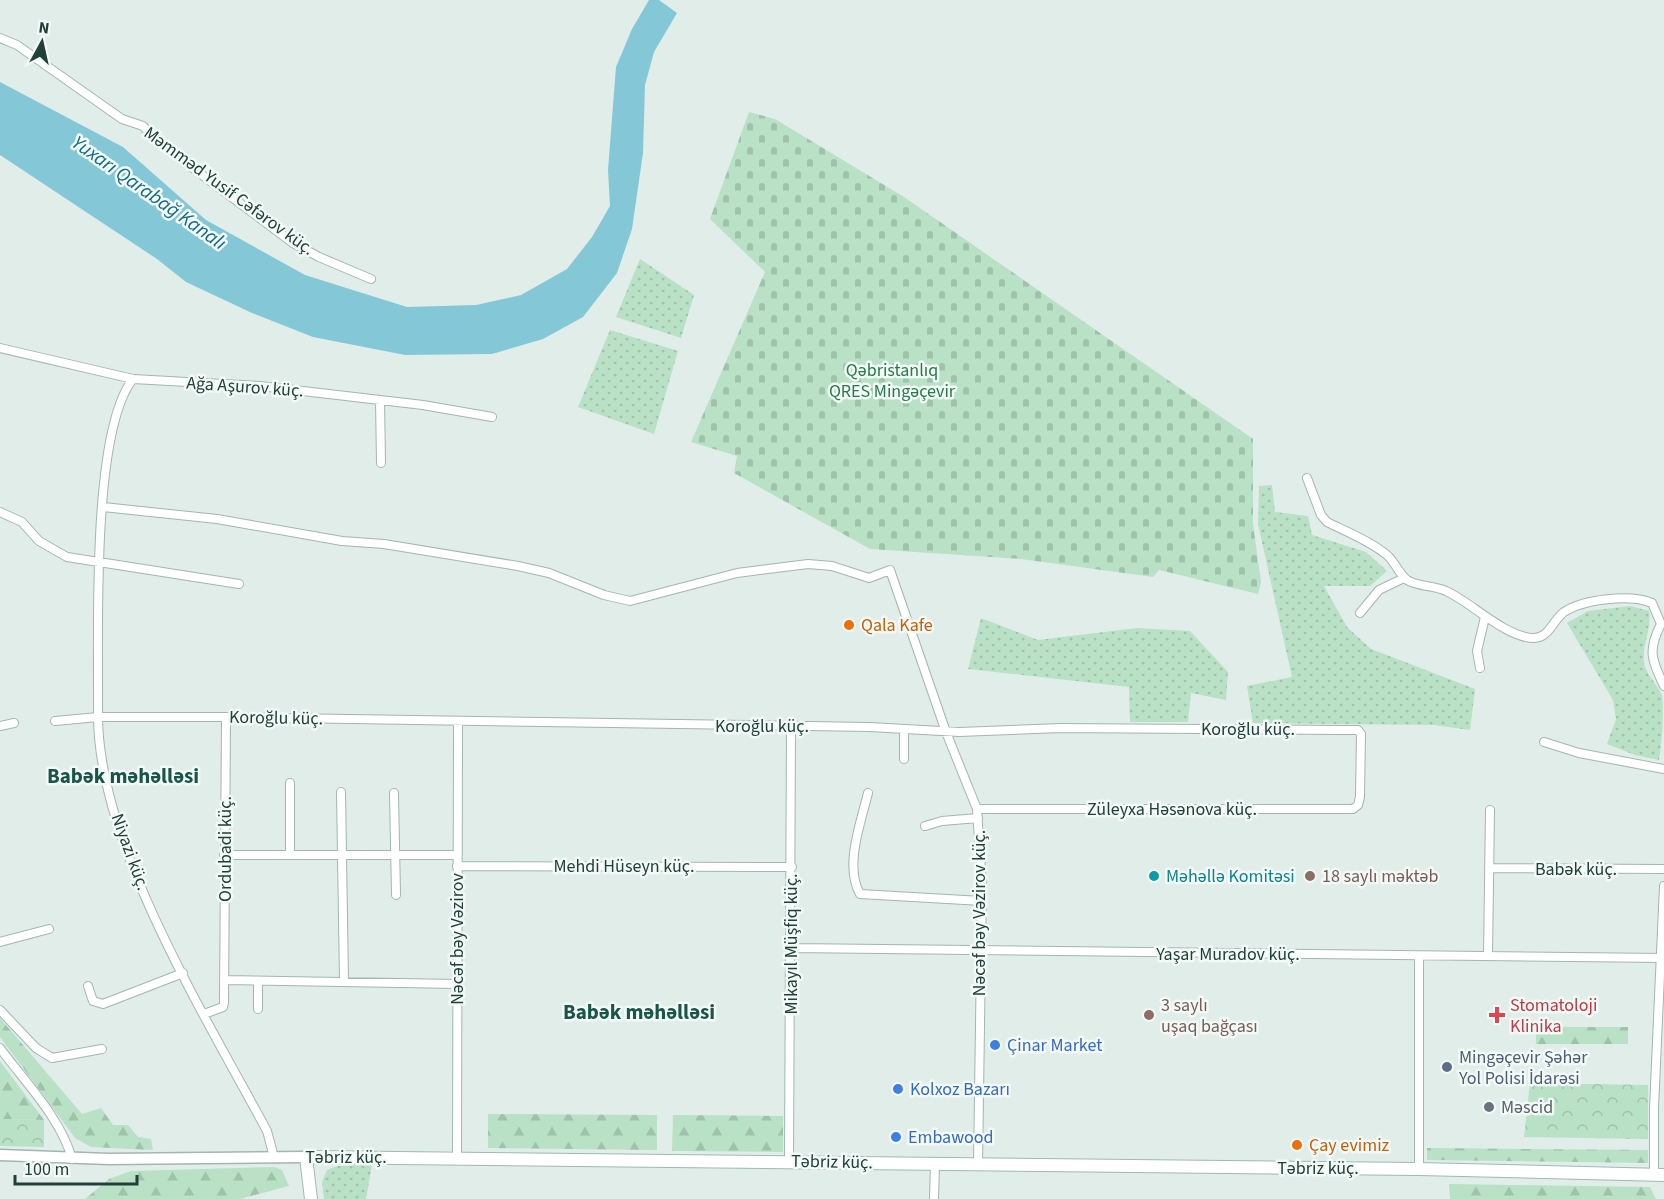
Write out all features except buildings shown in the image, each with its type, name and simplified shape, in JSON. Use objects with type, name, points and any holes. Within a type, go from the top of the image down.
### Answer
[{"type":"main road","name":"Təbriz küç.","points":[[306,1157],[1419,1169],[1659,1175]]},
{"type":"main road","points":[[306,1157],[311,1199]]},
{"type":"street","name":"Məmməd Yusif Cəfərov küç.","points":[[0,38],[17,45],[122,119],[143,126],[158,142],[293,243],[319,257],[371,279]]},
{"type":"street","name":"Ağa Aşurov küç.","points":[[0,348],[133,379],[260,386],[380,400],[492,417]]},
{"type":"street","name":"Niyazi küç.","points":[[133,379],[124,392],[112,430],[103,507],[98,717],[101,751],[119,830],[135,872],[183,973],[267,1131],[274,1157]]},
{"type":"street","points":[[380,400],[381,463]]},
{"type":"street","points":[[1307,478],[1321,515],[1327,522],[1379,549],[1389,557],[1404,578],[1447,591],[1485,617],[1524,636],[1536,638],[1544,636],[1565,611],[1602,599],[1645,600],[1652,603],[1661,624],[1651,647],[1652,656],[1664,686]]},
{"type":"street","name":"Nəcəf bəy Vəzirov küç.","points":[[103,507],[217,519],[342,542],[384,544],[518,566],[549,573],[604,596],[630,601],[737,573],[808,564],[832,566],[869,578],[890,570],[946,732],[978,813],[982,901],[978,1165]]},
{"type":"street","points":[[0,512],[22,522],[39,541],[67,556],[239,584]]},
{"type":"street","points":[[1360,613],[1379,590],[1404,578]]},
{"type":"street","points":[[1480,668],[1477,651],[1485,617]]},
{"type":"street","name":"Koroğlu küç.","points":[[56,721],[98,717],[226,717],[791,726],[946,732],[1060,728],[1358,730],[1361,734],[1360,796]]},
{"type":"street","name":"Ordubadi küç.","points":[[204,1014],[223,1007],[226,717]]},
{"type":"street","name":"Nəcəf bəy Vəzirov","points":[[457,1157],[458,722]]},
{"type":"street","points":[[0,726],[14,723]]},
{"type":"street","name":"Mikayıl Müşfiq küç.","points":[[789,1161],[791,726]]},
{"type":"street","points":[[903,759],[904,729]]},
{"type":"street","points":[[1544,742],[1579,753],[1664,769]]},
{"type":"street","points":[[290,783],[290,855]]},
{"type":"street","points":[[340,792],[344,982]]},
{"type":"street","points":[[868,793],[854,858],[854,879],[860,894],[982,901]]},
{"type":"street","points":[[394,794],[396,895]]},
{"type":"street","name":"Züleyxa Həsənova küç.","points":[[978,813],[1353,809],[1358,805],[1360,796]]},
{"type":"street","points":[[1488,956],[1490,810]]},
{"type":"street","points":[[925,826],[978,813]]},
{"type":"street","points":[[224,855],[457,855]]},
{"type":"street","name":"Mehdi Hüseyn küç.","points":[[457,866],[792,867]]},
{"type":"street","name":"Babək küç.","points":[[1489,868],[1664,869]]},
{"type":"street","points":[[1659,1175],[1664,886]]},
{"type":"street","points":[[0,942],[49,929]]},
{"type":"street","name":"Yaşar Muradov küç.","points":[[791,948],[1662,958]]},
{"type":"street","points":[[1419,956],[1419,1169]]},
{"type":"street","points":[[88,986],[93,1001],[103,1004],[183,973]]},
{"type":"street","points":[[224,980],[457,984]]},
{"type":"street","points":[[258,981],[258,1009]]},
{"type":"street","points":[[0,1010],[36,1048],[52,1058],[102,1049]]},
{"type":"street","points":[[0,1048],[48,1113],[64,1138],[72,1159]]},
{"type":"street","name":"Təbriz küç.","points":[[0,1155],[72,1159],[306,1157]]},
{"type":"street","points":[[934,1199],[935,1164]]},
{"type":"green space","name":"Qəbristanlıq QRES Mingəçevir","points":[[749,112],[775,119],[904,197],[1253,439],[1253,524],[1261,582],[1258,594],[1159,570],[1153,577],[1021,559],[870,549],[734,473],[737,456],[691,442],[765,272],[710,219]]},
{"type":"green space","points":[[640,259],[694,295],[681,338],[616,317]]},
{"type":"green space","points":[[610,330],[678,351],[654,434],[578,407]]},
{"type":"green space","points":[[1272,485],[1275,512],[1308,516],[1312,535],[1366,552],[1387,571],[1370,586],[1324,586],[1347,627],[1371,649],[1475,689],[1470,730],[1434,725],[1253,723],[1247,686],[1292,677],[1258,524],[1259,486]]},
{"type":"green space","points":[[1630,606],[1649,611],[1644,662],[1662,695],[1659,760],[1635,755],[1607,744],[1616,719],[1613,700],[1567,623],[1588,611]]},
{"type":"green space","points":[[981,618],[1038,640],[1137,628],[1190,631],[1228,672],[1226,700],[1191,693],[1188,722],[1130,722],[1129,687],[968,669]]},
{"type":"green space","points":[[0,1018],[82,1114],[101,1108],[113,1125],[128,1125],[138,1137],[151,1139],[153,1150],[91,1147],[75,1138],[0,1037]]},
{"type":"green space","points":[[1536,1027],[1628,1027],[1628,1044],[1536,1044]]},
{"type":"green space","points":[[0,1061],[44,1120],[0,1119]]},
{"type":"green space","points":[[1530,1083],[1648,1085],[1648,1139],[1524,1137]]},
{"type":"green space","points":[[488,1114],[657,1115],[657,1150],[488,1148]]},
{"type":"green space","points":[[673,1115],[783,1116],[783,1152],[672,1151]]},
{"type":"green space","points":[[0,1119],[44,1120],[44,1147],[0,1146]]},
{"type":"green space","points":[[1427,1148],[1648,1150],[1648,1163],[1427,1160]]},
{"type":"green space","points":[[372,1164],[366,1199],[324,1199],[322,1182],[327,1170],[337,1166]]},
{"type":"green space","points":[[274,1167],[282,1170],[289,1186],[240,1199],[85,1199],[109,1179],[131,1171]]},
{"type":"green space","points":[[1449,1184],[1650,1187],[1656,1199],[1450,1199]]},
{"type":"water","name":"Yuxarı Qarabağ Kanalı","points":[[649,0],[659,0],[677,13],[654,52],[645,85],[643,153],[632,229],[617,273],[583,317],[543,339],[492,354],[405,355],[313,337],[252,313],[186,282],[157,259],[0,155],[0,82],[123,147],[206,220],[305,275],[407,307],[476,305],[521,295],[567,269],[592,237],[610,206],[608,170],[616,67],[632,29]]},
{"type":"place","name":"Qala Kafe","points":[[849,625]]},
{"type":"place","name":"Məhəllə Komitəsi","points":[[1154,876]]},
{"type":"place","name":"18 saylı məktəb","points":[[1310,876]]},
{"type":"place","name":"3 saylı uşaq bağçası","points":[[1149,1015]]},
{"type":"place","name":"Stomatoloji Klinika","points":[[1497,1015]]},
{"type":"place","name":"Çinar Market","points":[[995,1045]]},
{"type":"place","name":"Mingəçevir Şəhər Yol Polisi İdarəsi","points":[[1447,1067]]},
{"type":"place","name":"Kolxoz Bazarı","points":[[898,1089]]},
{"type":"place","name":"Məscid","points":[[1489,1107]]},
{"type":"place","name":"Embawood","points":[[896,1137]]},
{"type":"place","name":"Çay evimiz","points":[[1297,1145]]},
{"type":"district","name":"Babək məhəlləsi","points":[[123,776]]},
{"type":"district","name":"Babək məhəlləsi","points":[[639,1012]]}]
